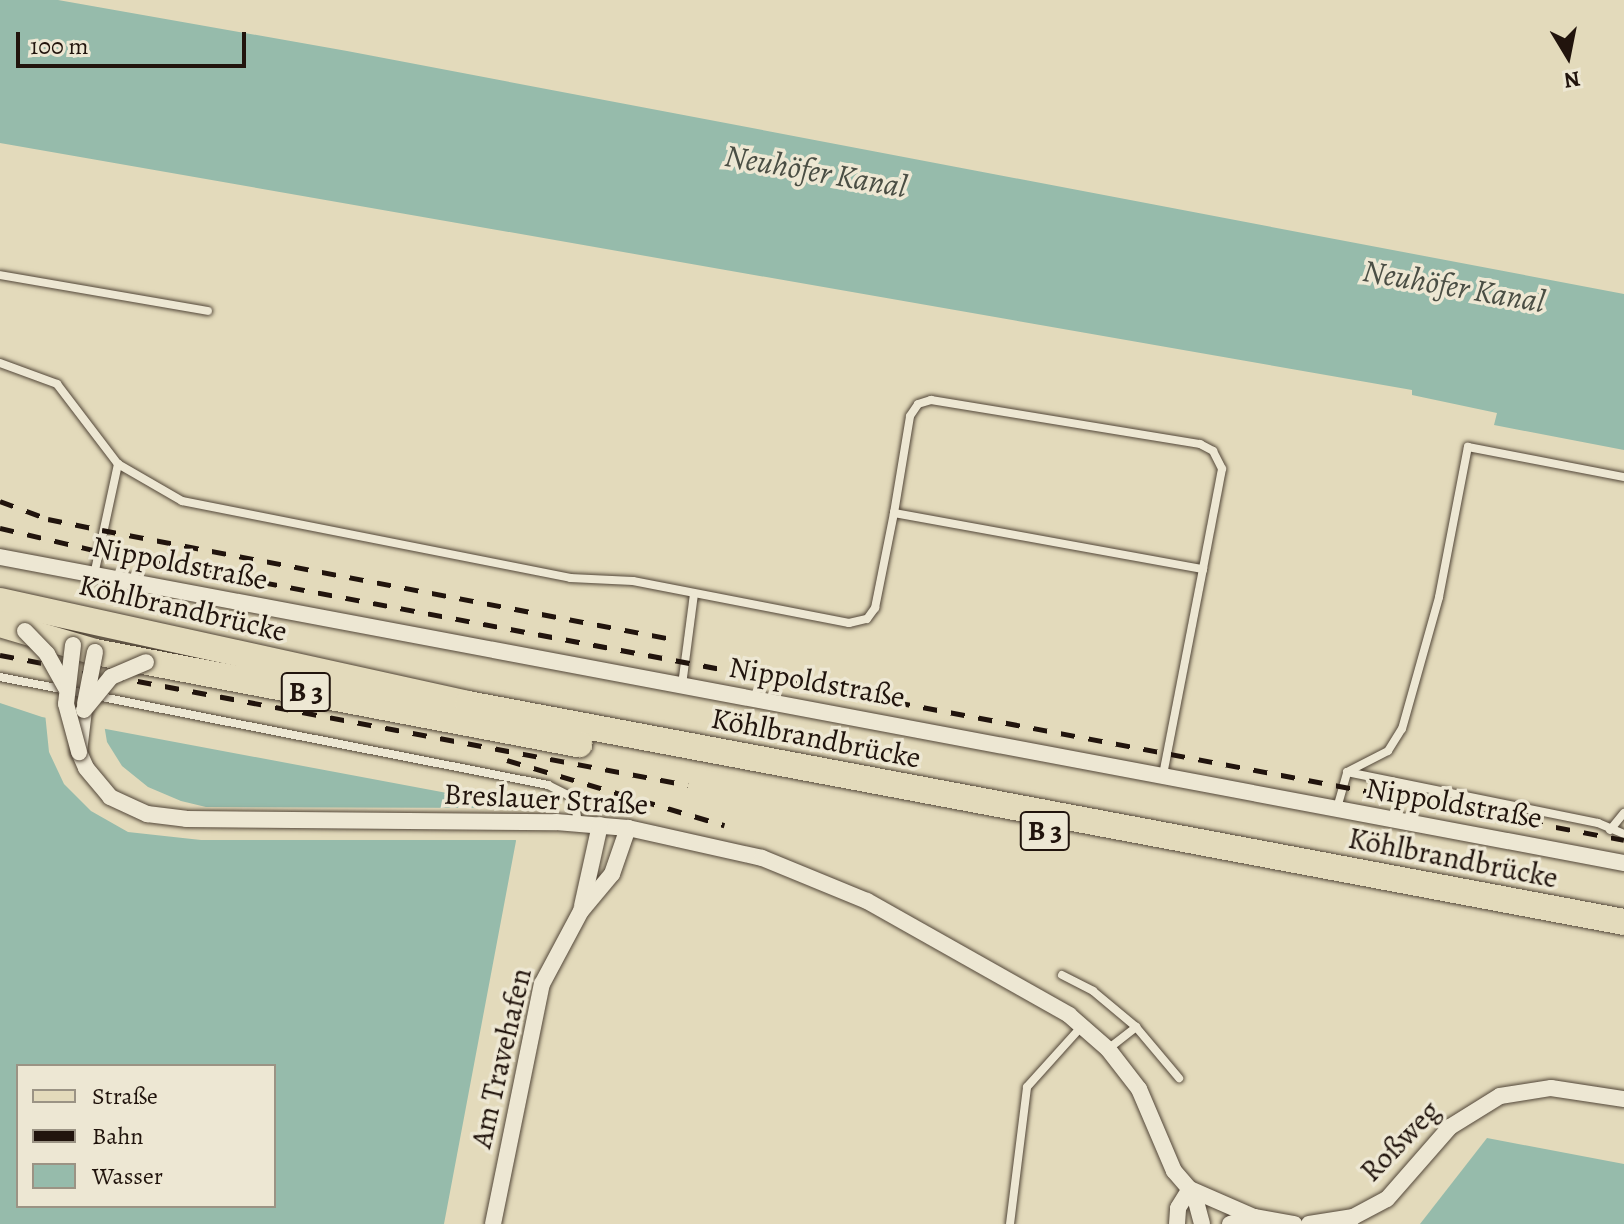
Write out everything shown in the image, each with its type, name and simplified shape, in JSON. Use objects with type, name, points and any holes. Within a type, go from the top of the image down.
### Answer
[{"type":"main road","name":"Köhlbrandbrücke","points":[[0,601],[468,704],[1624,922]]},
{"type":"main road","name":"Köhlbrandbrücke","points":[[12,628],[146,662],[1624,940]]},
{"type":"street","name":"Nippoldstraße","points":[[0,557],[1624,863]]},
{"type":"street","name":"Breslauer Straße","points":[[65,687],[84,648],[91,619]]},
{"type":"street","name":"Breslauer Straße","points":[[12,628],[47,654],[65,687],[79,752],[92,779],[110,797],[156,816],[600,825],[734,850],[840,888],[1083,1025],[1108,1049],[1139,1089],[1174,1171],[1190,1189],[1202,1224]]},
{"type":"street","name":"Breslauer Straße","points":[[79,752],[84,710],[84,648]]},
{"type":"street","points":[[84,710],[111,677],[146,662]]},
{"type":"street","name":"Am Travehafen","points":[[581,911],[600,825]]},
{"type":"street","name":"Am Travehafen","points":[[493,1224],[542,984],[581,911],[612,874],[628,828]]},
{"type":"street","name":"Roßweg","points":[[1309,1224],[1353,1217],[1387,1199],[1450,1127],[1500,1096],[1551,1088],[1624,1099]]},
{"type":"street","points":[[1177,1224],[1178,1208],[1190,1189],[1254,1217],[1294,1224]]},
{"type":"street","points":[[1230,1224],[1254,1217]]},
{"type":"lane","points":[[0,275],[208,311]]},
{"type":"lane","points":[[0,363],[57,384],[118,464],[161,491],[210,510],[570,578],[611,578],[849,623],[867,619],[875,608],[910,416],[918,404],[931,400],[1200,444],[1213,451],[1222,469],[1163,774]]},
{"type":"lane","points":[[1337,810],[1347,772],[1388,751],[1402,729],[1439,597],[1468,447],[1624,477]]},
{"type":"lane","points":[[94,575],[118,464]]},
{"type":"lane","points":[[894,513],[1203,569]]},
{"type":"lane","points":[[682,685],[694,594]]},
{"type":"lane","points":[[0,677],[548,785],[574,798],[578,823]]},
{"type":"lane","points":[[1347,772],[1598,823],[1624,834]]},
{"type":"lane","points":[[1610,830],[1624,813]]},
{"type":"lane","points":[[1062,975],[1093,991],[1136,1027],[1179,1078]]},
{"type":"lane","points":[[1010,1224],[1027,1087],[1083,1025]]},
{"type":"lane","points":[[1108,1049],[1136,1027]]},
{"type":"water","name":"Neuhöfer Kanal","points":[[0,0],[58,0],[347,51],[1624,294],[1624,450],[1494,425],[1497,413],[1412,395],[1412,390],[0,143]]},
{"type":"water","points":[[0,703],[42,717],[495,802],[511,815],[516,841],[444,1224],[0,1224]]},
{"type":"water","points":[[1487,1138],[1624,1164],[1624,1224],[1420,1224]]},
{"type":"pier","points":[[45,713],[104,724],[107,742],[122,766],[148,787],[181,801],[206,807],[508,808],[520,840],[201,840],[128,832],[91,811],[64,784],[49,752]]},
{"type":"railway","points":[[0,501],[48,519],[677,640]]},
{"type":"railway","points":[[0,528],[98,551],[1624,840]]},
{"type":"railway","points":[[0,655],[688,785]]},
{"type":"railway","points":[[507,760],[724,825]]}]
